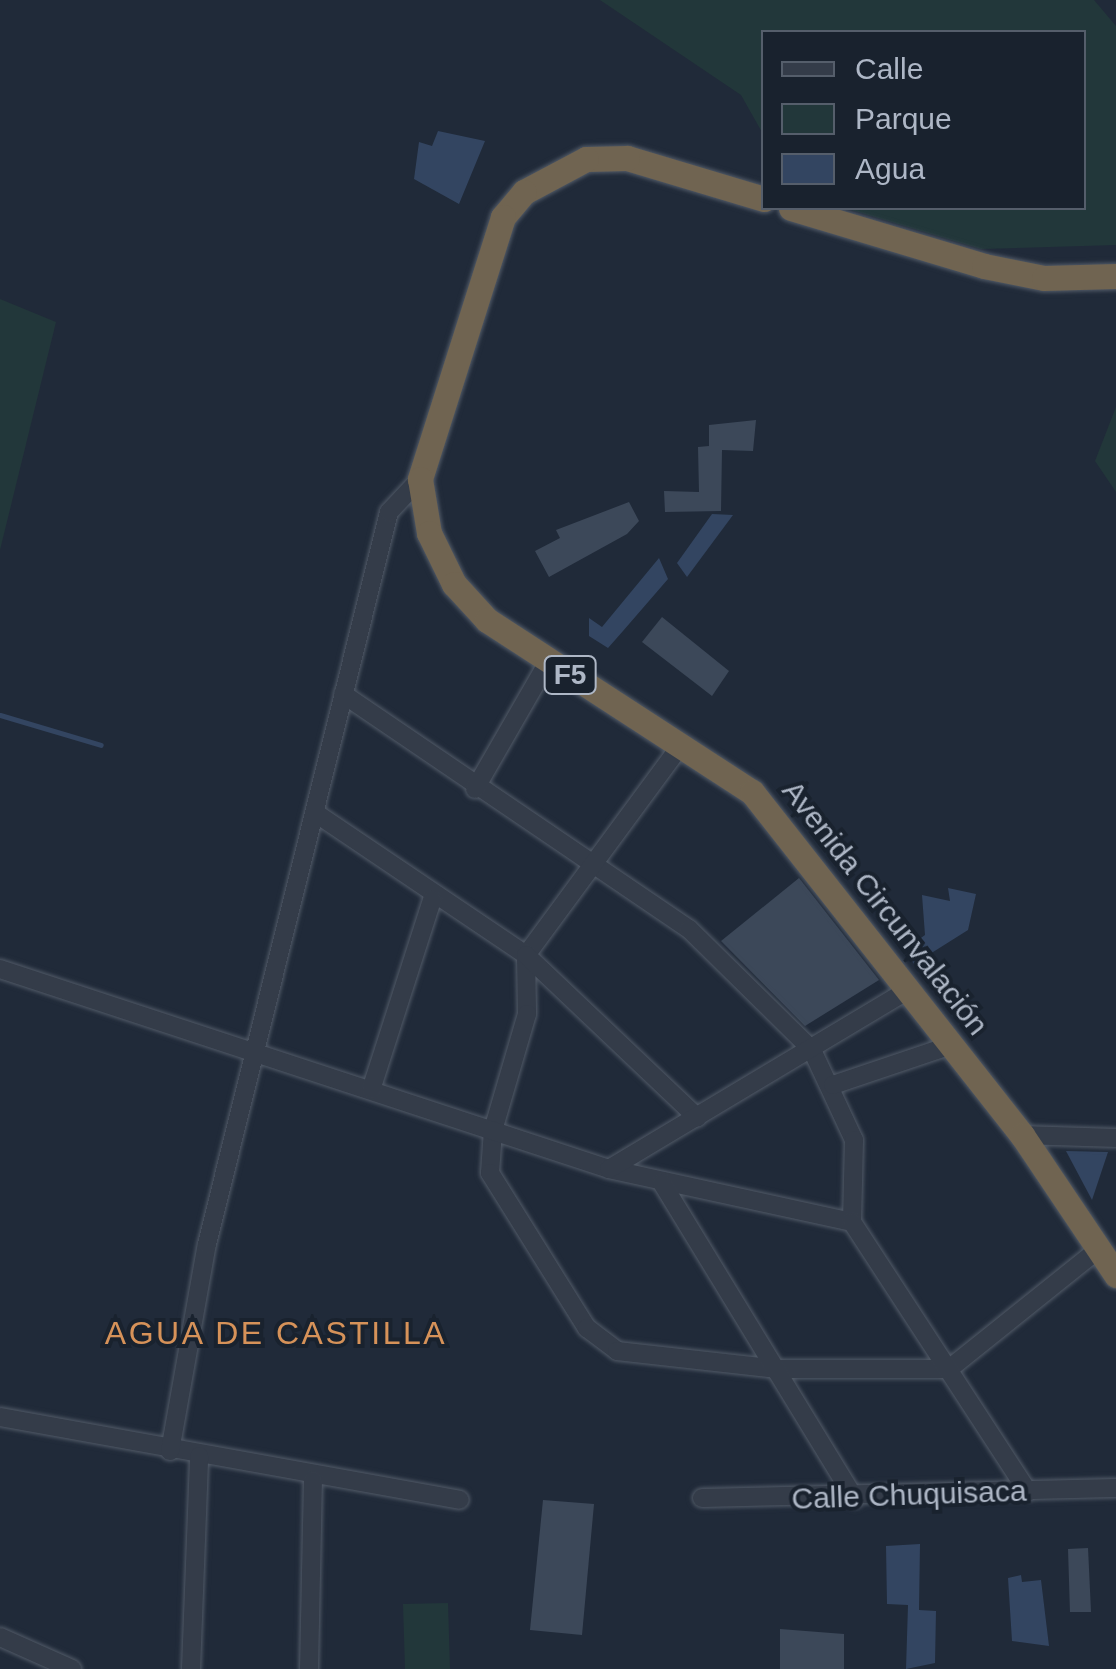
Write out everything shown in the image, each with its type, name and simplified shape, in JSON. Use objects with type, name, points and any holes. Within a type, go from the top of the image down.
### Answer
[{"type":"highway","name":"Avenida Circunvalación","points":[[761,198],[627,158],[586,159],[524,192],[503,218],[420,479],[430,533],[454,584],[548,662],[752,792],[796,839],[905,992],[1022,1135],[1116,1274]]},
{"type":"highway","points":[[798,210],[999,269],[1115,278]]},
{"type":"street","points":[[170,1450],[256,1051],[389,512],[420,479]]},
{"type":"street","points":[[475,789],[548,662]]},
{"type":"street","points":[[344,694],[475,789],[689,929],[812,1050],[834,1085],[854,1140],[852,1222],[1028,1492]]},
{"type":"street","points":[[682,745],[591,862],[526,955],[527,1014],[494,1130],[490,1173],[597,1338],[616,1351],[778,1368],[949,1370],[1099,1249]]},
{"type":"street","points":[[317,814],[432,900],[526,955],[697,1116]]},
{"type":"street","points":[[371,1090],[432,900]]},
{"type":"street","points":[[0,969],[609,1169],[662,1184],[852,1222]]},
{"type":"street","points":[[609,1169],[905,992]]},
{"type":"street","points":[[834,1085],[952,1045]]},
{"type":"street","points":[[1022,1135],[1116,1138]]},
{"type":"street","points":[[662,1184],[778,1368],[855,1500]]},
{"type":"street","points":[[0,1417],[313,1480],[460,1500]]},
{"type":"street","points":[[192,1669],[199,1456]]},
{"type":"street","points":[[309,1669],[313,1480]]},
{"type":"street","name":"Calle Chuquisaca","points":[[702,1498],[855,1500],[1116,1488]]},
{"type":"street","points":[[0,1638],[39,1662],[72,1669]]},
{"type":"green space","points":[[600,0],[1094,0],[1116,26],[1116,245],[981,249],[852,210],[1086,210],[1086,30],[761,30],[761,130],[741,95]]},
{"type":"green space","points":[[0,299],[56,322],[0,550]]},
{"type":"green space","points":[[1116,407],[1116,492],[1095,461]]},
{"type":"green space","points":[[448,1603],[450,1669],[405,1669],[403,1604]]},
{"type":"water","points":[[438,131],[485,141],[459,204],[414,179],[419,142],[432,146]]},
{"type":"water","points":[[712,514],[733,515],[687,577],[677,563]]},
{"type":"water","points":[[659,558],[668,579],[608,648],[589,636],[589,618],[602,627]]},
{"type":"water","points":[[948,888],[976,894],[968,930],[914,964],[904,950],[925,935],[922,895],[950,901]]},
{"type":"water","points":[[1066,1151],[1108,1152],[1092,1200]]},
{"type":"water","points":[[920,1544],[919,1610],[936,1611],[935,1663],[906,1669],[908,1605],[887,1604],[886,1546]]},
{"type":"water","points":[[1021,1575],[1022,1582],[1041,1580],[1049,1646],[1012,1641],[1008,1578]]},
{"type":"building","points":[[756,420],[753,451],[722,450],[721,511],[665,512],[664,491],[699,492],[698,447],[709,446],[709,425]]},
{"type":"building","points":[[629,502],[639,521],[627,534],[549,577],[535,551],[560,538],[556,530]]},
{"type":"building","points":[[662,617],[729,671],[712,696],[642,642]]},
{"type":"building","points":[[799,878],[879,980],[805,1026],[721,941]]},
{"type":"building","points":[[543,1500],[594,1504],[582,1635],[530,1630]]},
{"type":"building","points":[[1088,1548],[1091,1612],[1070,1612],[1068,1549]]},
{"type":"building","points":[[780,1629],[844,1634],[844,1669],[780,1669]]},
{"type":"waterway","points":[[0,715],[101,745]]},
{"type":"district","name":"AGUA DE CASTILLA","points":[[276,1333]]}]
